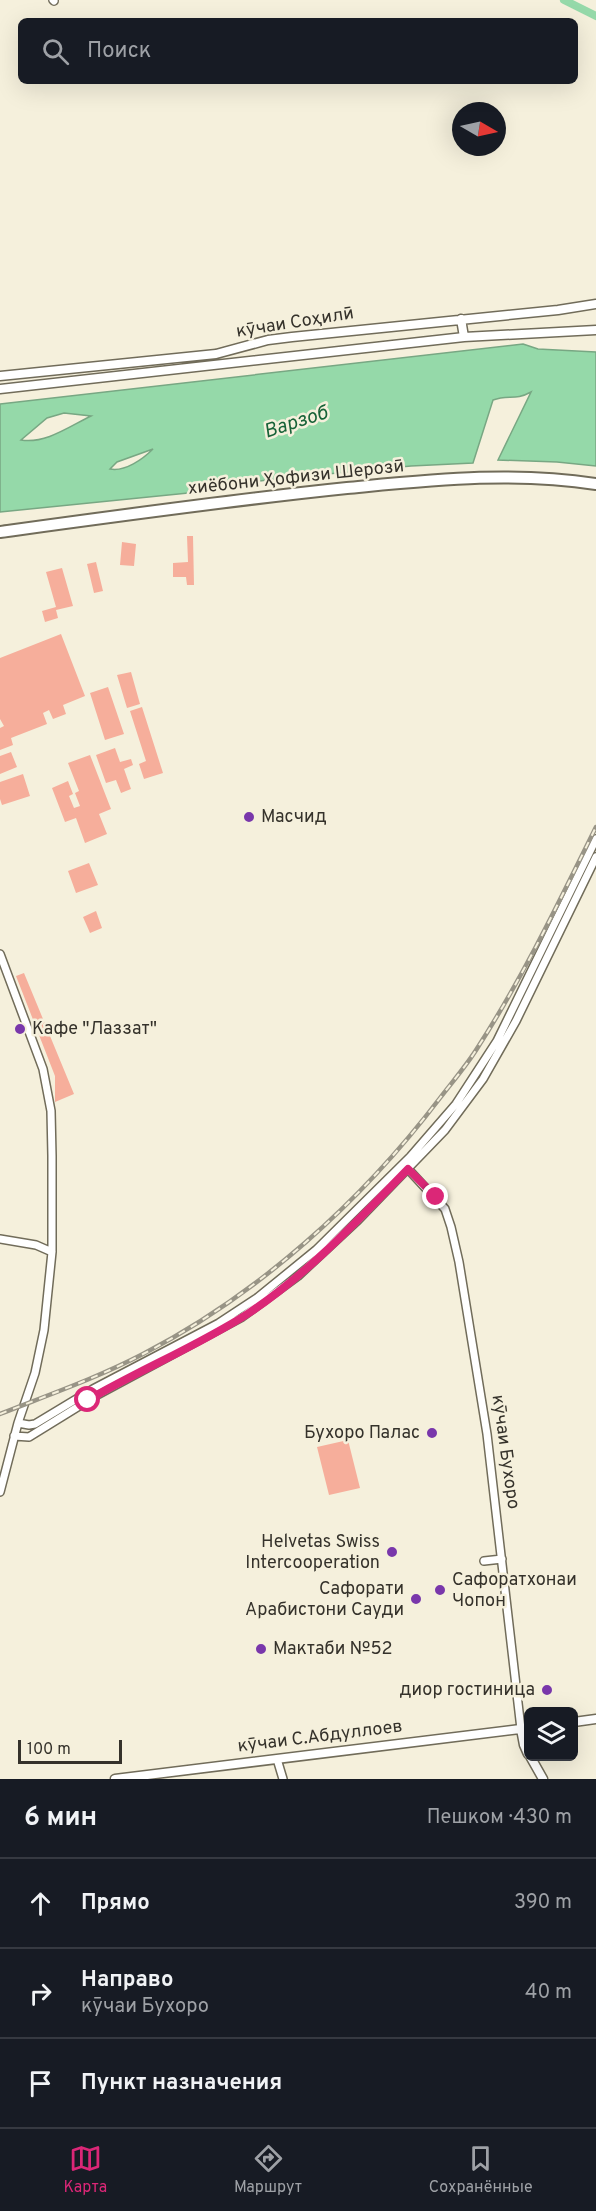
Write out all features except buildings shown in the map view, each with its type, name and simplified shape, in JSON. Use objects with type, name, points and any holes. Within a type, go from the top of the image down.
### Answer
[{"type":"main road","name":"хиёбони Ҳофизи Шерозӣ","points":[[0,532],[266,496],[417,481],[508,476],[596,484]]},
{"type":"street","name":"кӯчаи Соҳилӣ","points":[[0,376],[216,354],[268,340],[558,310],[596,303]]},
{"type":"street","points":[[461,319],[464,338]]},
{"type":"street","name":"кӯчаи Соҳилӣ","points":[[0,389],[464,338],[596,330]]},
{"type":"street","points":[[14,1436],[24,1438],[32,1435],[97,1395],[192,1346],[250,1312],[320,1256],[408,1169],[450,1124],[490,1068],[516,1022],[596,839]]},
{"type":"street","points":[[18,1423],[29,1425],[38,1422],[93,1389],[228,1317],[276,1284],[331,1236],[416,1150],[460,1098],[503,1030],[596,857]]},
{"type":"street","points":[[0,954],[43,1069],[51,1111],[52,1252],[44,1330],[36,1372],[14,1436],[0,1492]]},
{"type":"street","name":"кӯчаи Бухоро","points":[[408,1169],[442,1204],[452,1227],[483,1404],[524,1721]]},
{"type":"street","points":[[0,1239],[36,1245],[52,1252]]},
{"type":"street","points":[[484,1561],[502,1559]]},
{"type":"street","points":[[578,1721],[596,1719]]},
{"type":"street","name":"кӯчаи С.Абдуллоев","points":[[115,1779],[524,1728]]},
{"type":"street","points":[[277,1759],[284,1779]]},
{"type":"street","name":"кӯчаи Бухоро","points":[[532,1761],[543,1779]]},
{"type":"shaded area","points":[[187,536],[193,536],[194,585],[187,585],[186,577],[173,577],[173,563],[188,562]]},
{"type":"shaded area","points":[[122,542],[136,544],[134,566],[120,565]]},
{"type":"shaded area","points":[[96,562],[103,591],[94,593],[87,564]]},
{"type":"shaded area","points":[[62,568],[73,606],[56,610],[58,618],[45,622],[42,611],[56,607],[46,572]]},
{"type":"shaded area","points":[[61,634],[85,696],[63,705],[66,714],[53,719],[49,710],[43,713],[47,724],[11,738],[13,745],[0,750],[0,728],[4,726],[0,719],[0,658]]},
{"type":"shaded area","points":[[131,672],[140,704],[127,708],[117,675]]},
{"type":"shaded area","points":[[108,687],[124,734],[105,740],[90,693]]},
{"type":"shaded area","points":[[142,707],[163,773],[144,779],[139,764],[146,761],[130,711]]},
{"type":"shaded area","points":[[115,748],[120,762],[131,759],[133,765],[124,769],[131,789],[121,793],[116,780],[106,783],[96,755]]},
{"type":"shaded area","points":[[11,752],[17,767],[0,774],[0,756]]},
{"type":"shaded area","points":[[90,755],[111,809],[99,814],[107,834],[85,843],[76,818],[65,822],[52,788],[68,781],[73,794],[69,796],[74,808],[80,806],[75,793],[79,791],[68,763]]},
{"type":"shaded area","points":[[23,774],[30,796],[2,805],[0,782]]},
{"type":"shaded area","points":[[89,863],[98,885],[76,893],[68,871]]},
{"type":"shaded area","points":[[96,911],[102,928],[90,933],[83,917]]},
{"type":"shaded area","points":[[24,973],[74,1094],[55,1102],[55,1076],[16,976]]},
{"type":"shaded area","points":[[348,1440],[360,1488],[329,1495],[317,1447]]},
{"type":"water","name":"Варзоб","points":[[523,344],[538,349],[596,352],[596,466],[498,460],[531,392],[493,400],[473,463],[411,466],[275,479],[218,490],[0,512],[0,404]],"holes":[[[64,413],[91,416],[49,437],[30,441],[21,440],[47,418]],[[153,449],[128,467],[110,469],[117,462]]]},
{"type":"waterway","points":[[564,0],[596,16]]},
{"type":"railway","points":[[0,1414],[108,1371],[186,1330],[267,1274],[342,1209],[409,1136],[474,1054],[525,966],[596,827]]},
{"type":"place","name":"Масчид","points":[[249,817]]},
{"type":"place","name":"Кафе \"Лаззат\"","points":[[20,1029]]},
{"type":"place","name":"Бухоро Палас","points":[[432,1433]]},
{"type":"place","name":"Helvetas Swiss Intercooperation","points":[[392,1552]]},
{"type":"place","name":"Сафоратхонаи Чопон","points":[[440,1590]]},
{"type":"place","name":"Сафорати Арабистони Сауди","points":[[416,1599]]},
{"type":"place","name":"Мактаби №52","points":[[261,1649]]},
{"type":"place","name":"диор гостиница","points":[[547,1690]]},
{"type":"route","points":[[88,1400],[233,1323],[259,1306],[320,1256],[408,1169],[436,1197]]}]
